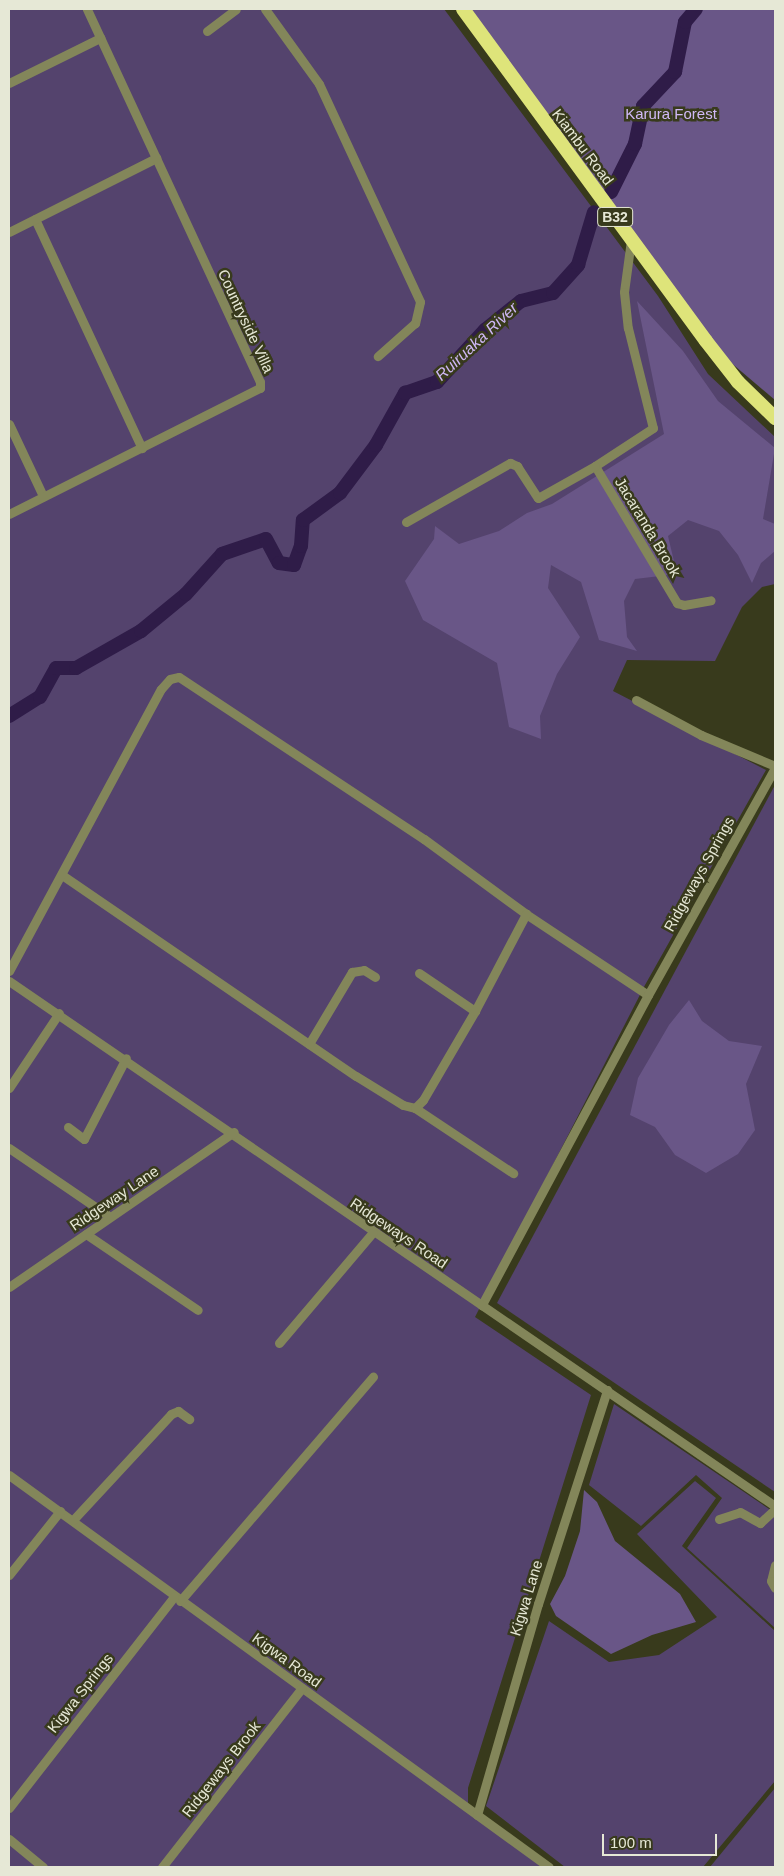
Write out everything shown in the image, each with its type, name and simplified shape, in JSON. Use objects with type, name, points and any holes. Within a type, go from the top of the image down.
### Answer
[{"type":"highway","name":"Kiambu Road","points":[[463,9],[726,368],[775,418]]},
{"type":"street","name":"Countryside Villa","points":[[9,514],[255,393],[260,385],[86,9]]},
{"type":"street","points":[[207,31],[236,9]]},
{"type":"street","points":[[265,9],[319,84],[420,302],[415,322],[378,356]]},
{"type":"street","points":[[9,83],[100,38]]},
{"type":"street","points":[[9,232],[156,158]]},
{"type":"street","points":[[35,219],[142,448]]},
{"type":"street","points":[[406,522],[510,463],[517,466],[538,498],[595,466],[653,428],[627,320],[625,280],[632,240]]},
{"type":"street","points":[[9,424],[43,496]]},
{"type":"street","name":"Jacaranda Brook","points":[[595,466],[677,603],[684,606],[711,600]]},
{"type":"street","points":[[9,970],[62,875],[160,689],[170,679],[179,677],[424,839],[526,914],[648,995]]},
{"type":"street","points":[[636,700],[701,735],[775,767]]},
{"type":"street","name":"Ridgeways Springs","points":[[482,1305],[540,1202],[648,995],[775,767]]},
{"type":"street","points":[[62,875],[309,1044],[403,1105],[415,1108],[513,1173]]},
{"type":"street","points":[[415,1108],[423,1100],[475,1011],[526,914]]},
{"type":"street","points":[[309,1044],[352,972],[364,970],[375,977]]},
{"type":"street","points":[[419,972],[475,1011]]},
{"type":"street","name":"Ridgeways Road","points":[[9,981],[234,1132],[373,1232],[607,1390],[775,1507]]},
{"type":"street","points":[[9,1088],[59,1014]]},
{"type":"street","points":[[68,1127],[84,1139],[126,1058]]},
{"type":"street","name":"Ridgeway Lane","points":[[9,1287],[234,1132]]},
{"type":"street","points":[[9,1148],[110,1217]]},
{"type":"street","points":[[279,1343],[373,1232]]},
{"type":"street","points":[[86,1234],[198,1310]]},
{"type":"street","name":"Kigwa Springs","points":[[9,1808],[177,1599],[373,1377]]},
{"type":"street","name":"Kigwa Lane","points":[[477,1815],[538,1604],[607,1390]]},
{"type":"street","points":[[73,1520],[171,1414],[178,1411],[190,1419]]},
{"type":"street","name":"Kigwa Road","points":[[9,1475],[73,1520],[177,1599],[549,1867]]},
{"type":"street","points":[[719,1519],[740,1512],[760,1523],[775,1507]]},
{"type":"street","points":[[9,1575],[60,1511]]},
{"type":"street","points":[[775,1565],[771,1575],[775,1588]]},
{"type":"street","name":"Ridgeways Brook","points":[[162,1867],[302,1688]]},
{"type":"street","points":[[9,1839],[43,1867]]},
{"type":"shaded area","points":[[9,9],[444,9],[658,296],[708,374],[775,437],[775,584],[762,587],[742,607],[715,661],[627,660],[613,691],[766,770],[645,985],[475,1317],[591,1395],[468,1788],[468,1809],[546,1867],[9,1867]]},
{"type":"shaded area","points":[[775,785],[775,1492],[497,1303]]},
{"type":"shaded area","points":[[614,1404],[775,1513],[775,1628],[687,1548],[722,1498],[696,1475],[641,1526],[589,1485]]},
{"type":"shaded area","points":[[695,1481],[716,1498],[682,1546],[775,1631],[775,1781],[703,1867],[565,1867],[486,1806],[549,1621],[609,1662],[659,1655],[717,1617],[637,1534]]},
{"type":"shaded area","points":[[775,1788],[775,1867],[710,1867]]},
{"type":"green space","name":"Karura Forest","points":[[465,9],[775,9],[775,400],[709,344]]},
{"type":"green space","points":[[637,301],[683,351],[718,401],[775,448],[763,519],[775,524],[775,551],[761,563],[752,583],[738,555],[719,531],[688,520],[668,536],[677,574],[635,579],[624,601],[627,637],[637,651],[599,640],[581,582],[551,565],[548,588],[580,637],[557,674],[540,716],[541,739],[509,727],[497,663],[423,620],[405,581],[434,539],[435,526],[459,544],[499,531],[527,513],[552,504],[664,434]]},
{"type":"green space","points":[[689,1000],[702,1021],[729,1041],[762,1046],[746,1084],[755,1130],[738,1154],[706,1173],[675,1155],[655,1127],[630,1115],[638,1078],[669,1025]]},
{"type":"green space","points":[[584,1490],[597,1502],[615,1541],[680,1594],[696,1622],[652,1635],[611,1654],[556,1616],[550,1604],[565,1576],[580,1531]]},
{"type":"waterway","name":"Ruiruaka River","points":[[611,192],[635,144],[643,106],[675,72],[685,22],[696,9]]},
{"type":"waterway","name":"Ruiruaka River","points":[[9,716],[40,697],[56,668],[76,668],[141,631],[186,594],[222,554],[266,539],[279,563],[294,565],[301,546],[303,520],[340,493],[376,445],[405,393],[437,382],[485,330],[521,301],[553,293],[578,265],[594,212]]}]
